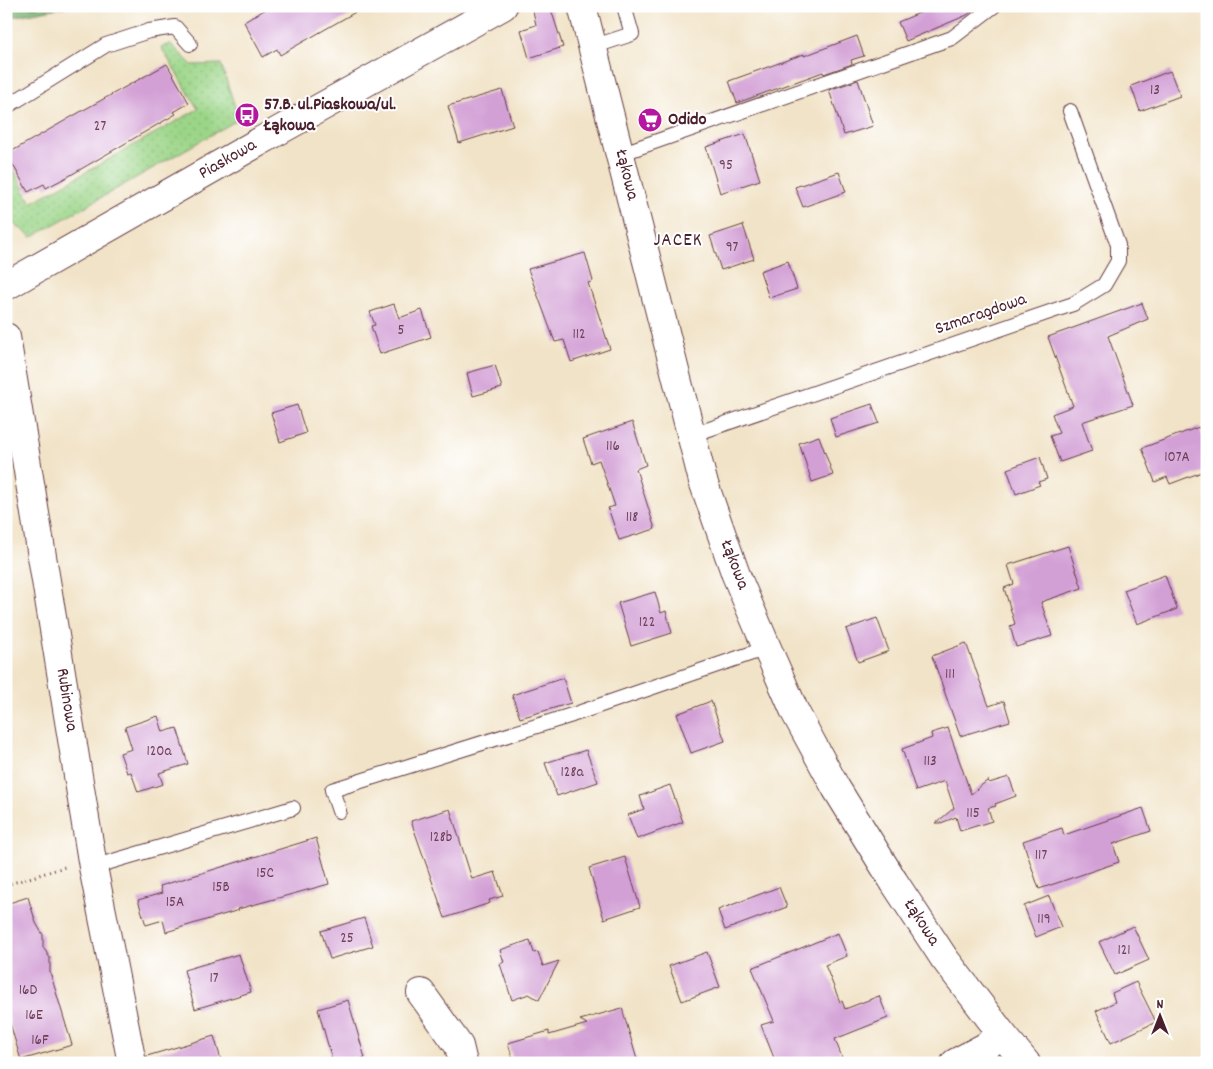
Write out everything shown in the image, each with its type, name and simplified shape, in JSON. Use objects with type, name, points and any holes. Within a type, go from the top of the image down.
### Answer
[{"type":"street","name":"Piaskowa","points":[[8,283],[503,6]]},
{"type":"street","name":"Łąkowa","points":[[582,6],[703,481],[736,575],[795,712],[841,796],[944,958],[1026,1063]]},
{"type":"street","name":"Rubinowa","points":[[6,337],[93,867],[132,1063]]},
{"type":"street","points":[[420,992],[459,1046],[463,1063]]},
{"type":"street","points":[[956,1063],[985,1047],[1002,1034]]},
{"type":"lane","points":[[592,47],[632,34],[624,6]]},
{"type":"lane","points":[[620,154],[952,38],[994,6]]},
{"type":"lane","points":[[6,107],[106,45],[149,31],[175,27],[190,44]]},
{"type":"lane","name":"Szmaragdowa","points":[[692,435],[1073,304],[1104,285],[1118,260],[1118,246],[1070,111]]},
{"type":"lane","points":[[339,812],[332,790],[572,716],[767,648]]},
{"type":"lane","points":[[93,867],[293,808]]},
{"type":"path","points":[[6,885],[75,864],[93,867]]},
{"type":"green space","points":[[6,6],[70,6],[6,18]]},
{"type":"green space","points":[[171,44],[192,65],[221,64],[239,119],[32,237],[6,218],[6,156],[31,203],[198,109],[161,47]]},
{"type":"building","points":[[271,6],[366,6],[280,55],[277,49],[263,57],[244,22]]},
{"type":"building","points":[[532,6],[550,6],[563,47],[529,58],[521,30],[536,25]]},
{"type":"building","points":[[936,6],[979,6],[967,15],[906,41],[898,22]]},
{"type":"building","points":[[857,36],[864,56],[851,60],[852,64],[824,74],[823,72],[737,103],[729,81]]},
{"type":"building","points":[[167,64],[189,103],[174,112],[176,114],[69,176],[46,188],[44,184],[28,192],[7,154]]},
{"type":"building","points":[[1170,71],[1180,96],[1140,111],[1131,86]]},
{"type":"building","points":[[858,80],[873,126],[844,135],[829,90]]},
{"type":"building","points":[[502,90],[513,126],[459,143],[448,106]]},
{"type":"building","points":[[745,134],[760,180],[720,193],[706,147]]},
{"type":"building","points":[[839,172],[846,192],[803,207],[795,187]]},
{"type":"building","points":[[743,225],[754,259],[721,270],[710,236]]},
{"type":"building","points":[[585,253],[593,281],[588,283],[610,349],[571,362],[564,340],[555,342],[528,269]]},
{"type":"building","points":[[788,261],[797,289],[769,298],[760,271]]},
{"type":"building","points":[[1142,303],[1148,319],[1108,336],[1133,405],[1082,422],[1092,451],[1060,462],[1050,436],[1059,433],[1052,414],[1073,406],[1048,337]]},
{"type":"building","points":[[394,304],[399,318],[422,310],[431,337],[380,354],[371,326],[375,325],[370,312]]},
{"type":"building","points":[[495,365],[502,388],[473,396],[467,373]]},
{"type":"building","points":[[872,404],[879,423],[836,437],[830,418]]},
{"type":"building","points":[[297,405],[306,433],[280,442],[271,413]]},
{"type":"building","points":[[632,422],[646,465],[636,469],[655,529],[619,540],[608,508],[615,506],[599,460],[591,463],[583,439]]},
{"type":"building","points":[[1199,427],[1203,437],[1207,436],[1207,470],[1170,484],[1167,477],[1155,482],[1142,448]]},
{"type":"building","points":[[819,436],[833,475],[812,482],[799,443]]},
{"type":"building","points":[[1040,457],[1047,479],[1038,482],[1040,485],[1016,494],[1007,469]]},
{"type":"building","points":[[1068,546],[1082,588],[1041,602],[1052,636],[1016,647],[1010,626],[1015,624],[1004,588],[1014,584],[1008,565]]},
{"type":"building","points":[[1165,575],[1177,609],[1137,624],[1124,590]]},
{"type":"building","points":[[655,592],[661,613],[666,611],[672,633],[631,646],[618,603]]},
{"type":"building","points":[[877,618],[889,651],[858,662],[846,629]]},
{"type":"building","points":[[966,643],[989,706],[1004,701],[1010,721],[960,736],[932,656]]},
{"type":"building","points":[[563,678],[571,703],[520,718],[512,695]]},
{"type":"building","points":[[711,701],[725,741],[691,753],[677,714]]},
{"type":"building","points":[[158,716],[163,732],[177,728],[188,764],[159,773],[163,784],[138,792],[131,772],[127,773],[120,753],[132,749],[125,727]]},
{"type":"building","points":[[948,728],[971,794],[988,780],[989,783],[1009,777],[1016,796],[988,808],[992,821],[960,831],[956,817],[936,823],[954,808],[945,781],[916,791],[902,749],[932,738],[931,733]]},
{"type":"building","points":[[586,750],[598,782],[557,796],[545,763]]},
{"type":"building","points":[[670,785],[683,822],[637,839],[628,815],[644,809],[640,796]]},
{"type":"building","points":[[1143,808],[1151,831],[1113,844],[1119,862],[1039,889],[1023,841],[1062,828],[1064,835]]},
{"type":"building","points":[[450,809],[472,879],[495,872],[503,896],[489,900],[490,903],[445,918],[411,821]]},
{"type":"building","points":[[316,838],[329,884],[238,909],[166,932],[163,920],[146,925],[138,900],[162,893],[160,886]]},
{"type":"building","points":[[625,857],[640,907],[604,919],[589,868]]},
{"type":"building","points":[[779,887],[787,907],[725,930],[718,910]]},
{"type":"building","points":[[1049,896],[1061,927],[1036,937],[1024,906]]},
{"type":"building","points":[[28,897],[36,923],[43,935],[43,947],[50,958],[50,972],[72,1045],[21,1060],[6,1010],[6,904]]},
{"type":"building","points":[[364,918],[373,946],[330,959],[321,931]]},
{"type":"building","points":[[1133,926],[1149,960],[1115,975],[1099,942]]},
{"type":"building","points":[[838,933],[847,956],[825,965],[840,1002],[842,1001],[845,1009],[879,996],[888,1018],[835,1039],[844,1063],[776,1063],[761,1025],[774,1021],[752,968]]},
{"type":"building","points":[[530,940],[534,953],[538,952],[543,966],[559,961],[539,1000],[529,994],[512,1000],[500,964],[504,962],[500,950]]},
{"type":"building","points":[[707,952],[720,987],[682,1001],[669,966]]},
{"type":"building","points":[[239,954],[251,992],[195,1009],[184,970]]},
{"type":"building","points":[[1136,982],[1156,1022],[1111,1043],[1096,1011],[1115,1002],[1112,993]]},
{"type":"building","points":[[348,1000],[365,1058],[348,1063],[333,1063],[318,1009]]},
{"type":"building","points":[[622,1008],[638,1063],[514,1063],[508,1043],[549,1031],[549,1035],[587,1024],[580,1020]]},
{"type":"building","points":[[214,1036],[222,1063],[147,1063],[147,1056]]},
{"type":"place","name":"57.B. ul.Piaskowa/ul. Łąkowa","points":[[247,115]]},
{"type":"place","name":"Odido","points":[[650,120]]},
{"type":"district","name":"JACEK","points":[[678,241]]}]
